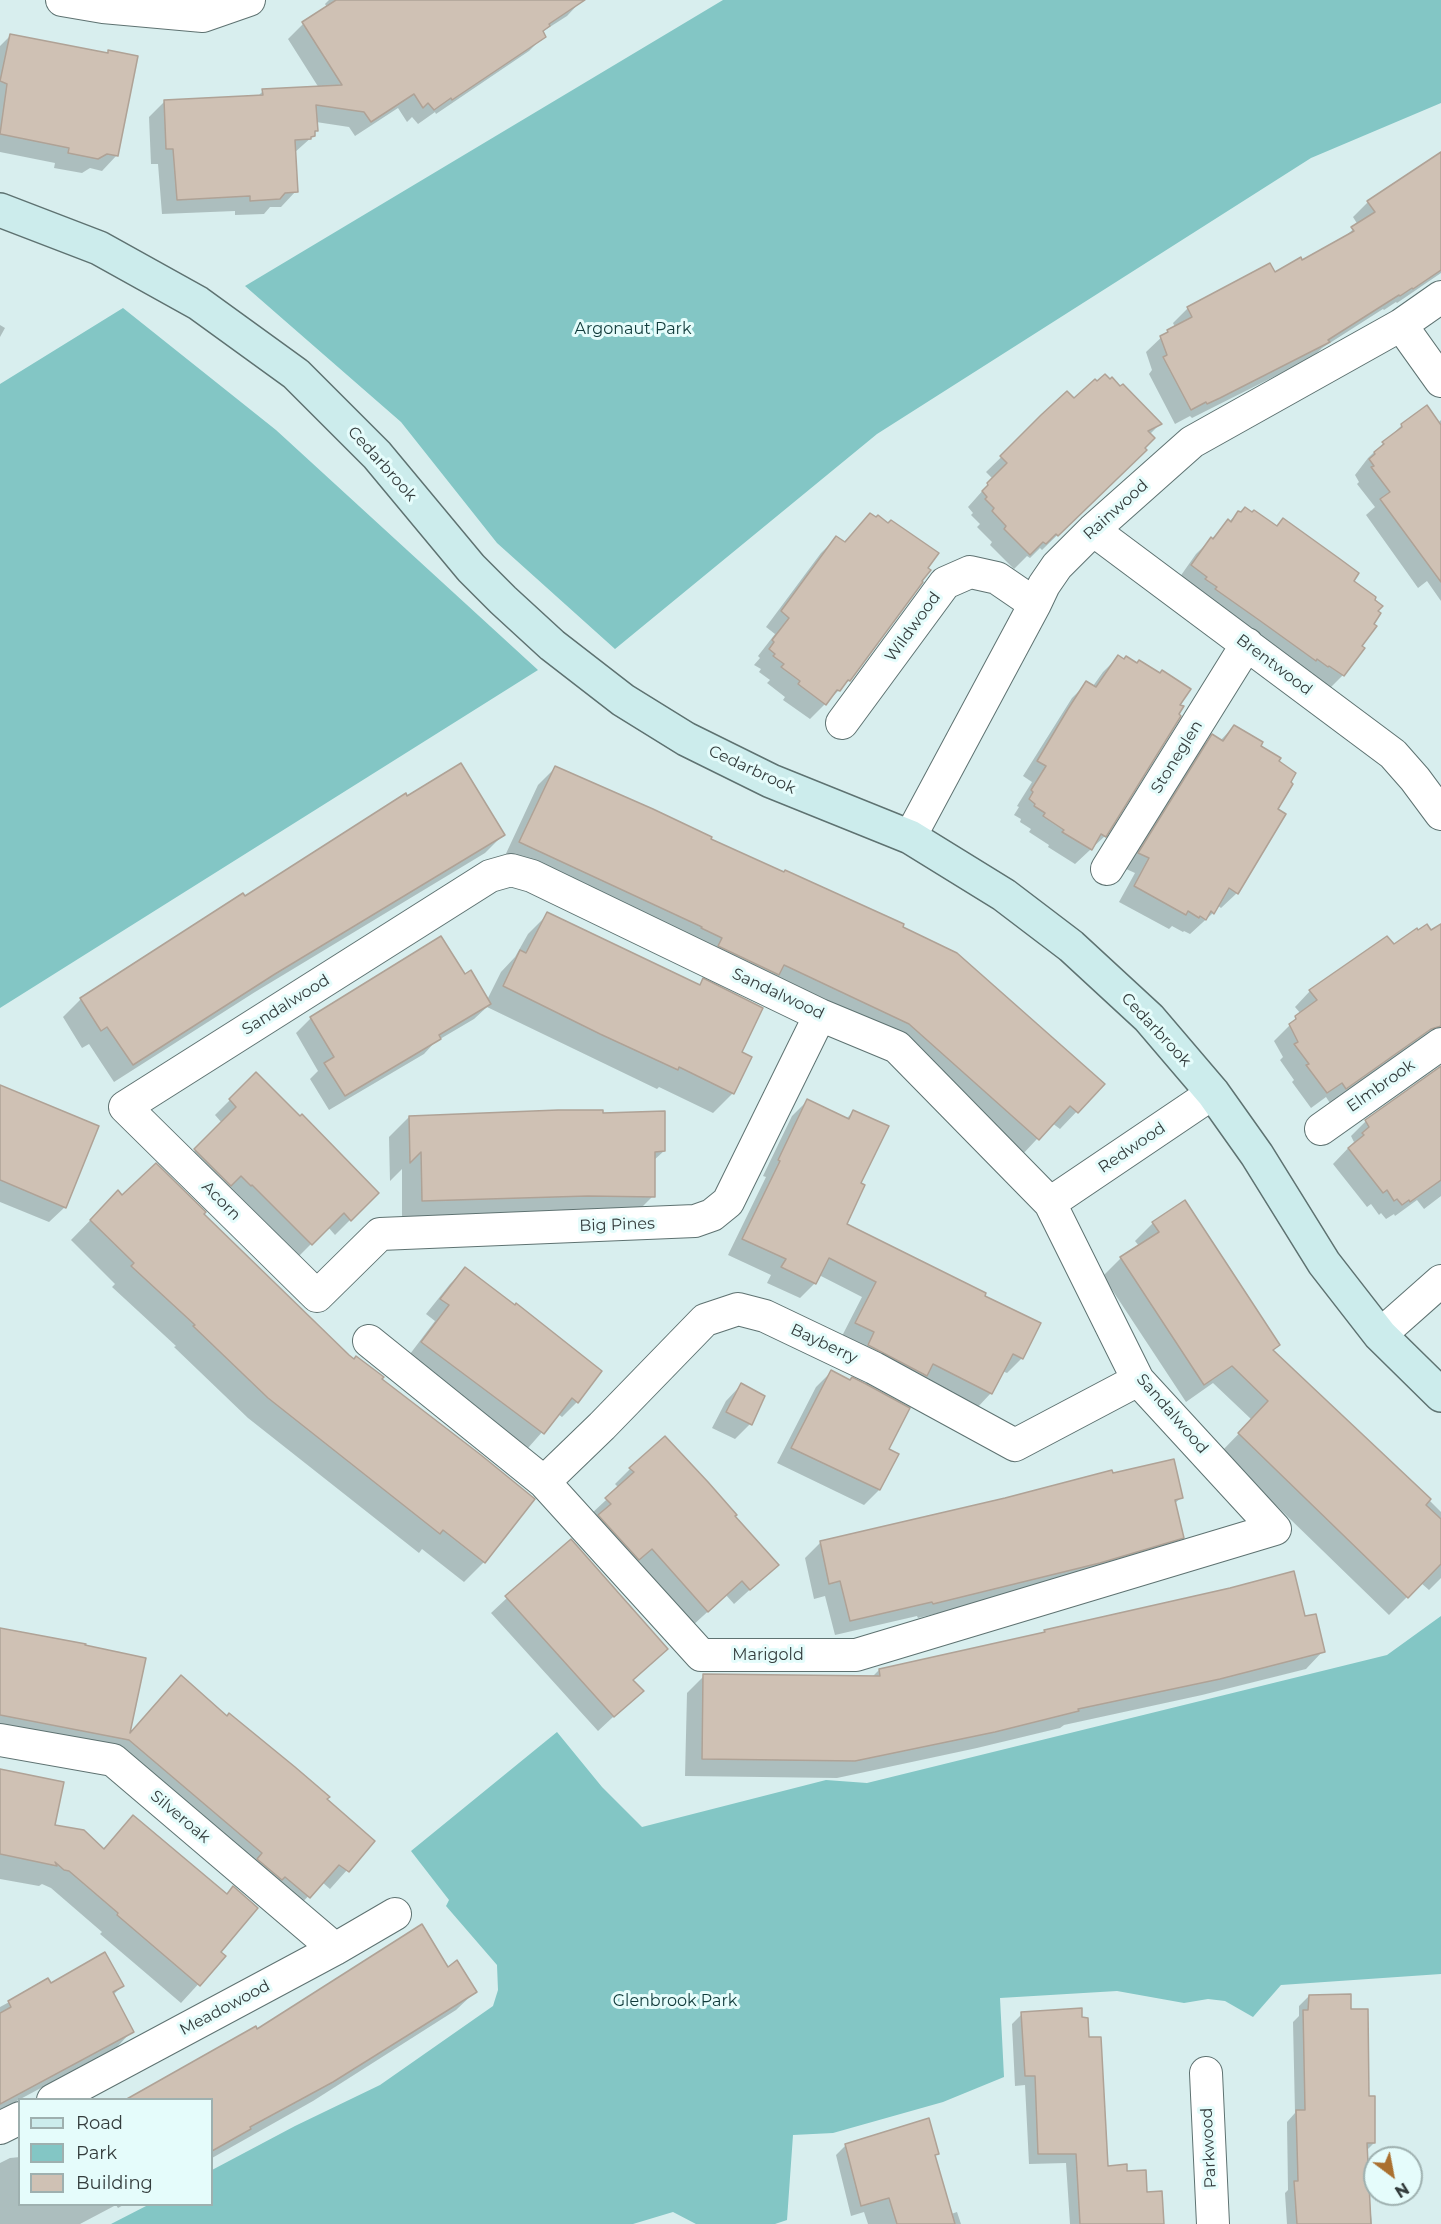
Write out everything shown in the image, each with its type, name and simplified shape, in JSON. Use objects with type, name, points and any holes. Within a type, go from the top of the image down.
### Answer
[{"type":"street","points":[[62,0],[103,7],[203,16],[249,0]]},
{"type":"street","name":"Cedarbrook","points":[[0,210],[99,248],[148,275],[198,303],[296,374],[377,455],[471,568],[503,600],[552,645],[623,700],[686,739],[771,782],[910,837],[1004,895],[1071,946],[1149,1018],[1213,1093],[1257,1155],[1324,1263],[1380,1335],[1441,1395]]},
{"type":"street","name":"Rainwood","points":[[910,837],[1044,585],[1057,566],[1093,530],[1192,442],[1401,325],[1441,297]]},
{"type":"street","points":[[1401,325],[1441,381]]},
{"type":"street","name":"Brentwood","points":[[1093,530],[1393,753],[1441,814]]},
{"type":"street","name":"Wildwood","points":[[842,723],[945,583],[970,572],[997,578],[1035,604]]},
{"type":"street","name":"Stoneglen","points":[[1107,869],[1247,644]]},
{"type":"street","name":"Sandalwood","points":[[125,1107],[490,876],[511,870],[532,876],[819,1015],[897,1047],[1050,1203],[1138,1380],[1275,1529]]},
{"type":"street","name":"Big Pines","points":[[317,1296],[380,1234],[695,1221],[712,1215],[728,1202],[819,1015]]},
{"type":"street","name":"Elmbrook","points":[[1322,1129],[1441,1044]]},
{"type":"street","name":"Redwood","points":[[1050,1203],[1213,1093]]},
{"type":"street","name":"Acorn","points":[[125,1107],[317,1296]]},
{"type":"street","points":[[1380,1335],[1441,1281]]},
{"type":"street","name":"Bayberry","points":[[544,1482],[705,1320],[738,1309],[765,1316],[874,1368],[1015,1445],[1138,1380]]},
{"type":"street","name":"Marigold","points":[[369,1341],[544,1482],[701,1655],[856,1655],[1275,1529]]},
{"type":"street","name":"Silveroak","points":[[0,1740],[113,1760],[335,1949]]},
{"type":"street","name":"Meadowood","points":[[57,2098],[335,1949],[395,1914]]},
{"type":"street","name":"Parkwood","points":[[1206,2073],[1213,2224]]},
{"type":"street","points":[[0,2128],[18,2119]]},
{"type":"green space","name":"Argonaut Park","points":[[723,0],[1441,0],[1441,103],[1311,158],[877,434],[615,649],[497,543],[401,422],[245,286]]},
{"type":"green space","points":[[123,308],[276,430],[538,670],[0,1008],[0,384]]},
{"type":"green space","name":"Glenbrook Park","points":[[1441,1616],[1441,1974],[1281,1985],[1253,2017],[1225,2001],[1208,1999],[1184,2003],[1117,1991],[1000,1998],[1004,2077],[943,2102],[833,2133],[793,2135],[787,2220],[775,2224],[696,2224],[673,2212],[633,2224],[111,2224],[146,2206],[213,2206],[213,2169],[380,2085],[493,2006],[498,1990],[497,1965],[446,1906],[449,1900],[411,1851],[557,1732],[602,1787],[642,1827],[826,1780],[867,1783],[1387,1655]]},
{"type":"building","points":[[336,0],[585,0],[549,24],[550,26],[543,31],[546,37],[434,110],[428,103],[423,108],[414,94],[371,122],[364,112],[316,105],[318,131],[315,131],[315,136],[311,139],[295,140],[298,192],[285,193],[280,199],[250,201],[250,196],[177,200],[173,149],[166,149],[164,100],[263,95],[262,89],[342,85],[302,22]]},
{"type":"building","points":[[10,34],[108,53],[108,50],[138,56],[118,156],[107,154],[98,159],[68,153],[69,148],[0,134],[7,84],[0,81]]},
{"type":"building","points":[[1441,152],[1441,270],[1328,340],[1330,342],[1220,398],[1191,410],[1163,357],[1167,355],[1160,336],[1192,317],[1187,307],[1270,263],[1275,272],[1354,231],[1351,227],[1375,212],[1367,201]]},
{"type":"building","points":[[1105,374],[1110,379],[1112,377],[1120,386],[1123,384],[1162,424],[1148,431],[1155,438],[1145,448],[1147,450],[1058,536],[1056,534],[1046,544],[1043,542],[1030,555],[1004,529],[1006,526],[992,511],[994,508],[985,499],[987,497],[982,491],[1007,463],[1000,456],[1041,415],[1067,391],[1074,398],[1095,379],[1097,381]]},
{"type":"building","points":[[1427,405],[1441,425],[1441,582],[1380,499],[1390,492],[1371,467],[1374,466],[1369,459],[1384,444],[1382,442],[1402,427],[1401,424]]},
{"type":"building","points":[[1245,507],[1252,512],[1254,510],[1277,526],[1283,518],[1359,573],[1354,581],[1376,597],[1375,600],[1383,606],[1378,611],[1381,613],[1374,624],[1377,626],[1362,646],[1365,648],[1344,676],[1317,659],[1316,661],[1215,589],[1217,587],[1191,565],[1211,537],[1213,539],[1228,519],[1231,522],[1238,511],[1241,512]]},
{"type":"building","points":[[870,513],[876,517],[878,515],[888,523],[891,520],[939,553],[928,568],[931,570],[923,582],[850,681],[848,680],[840,691],[837,690],[826,705],[798,684],[800,681],[781,667],[784,664],[773,656],[775,654],[769,649],[774,642],[772,640],[789,618],[781,611],[836,536],[845,542]]},
{"type":"building","points":[[1118,655],[1124,659],[1126,656],[1137,663],[1139,660],[1160,673],[1162,670],[1191,689],[1180,705],[1184,706],[1179,714],[1181,716],[1106,837],[1101,834],[1092,850],[1062,832],[1064,830],[1043,816],[1045,813],[1034,806],[1035,804],[1029,799],[1033,792],[1031,790],[1046,766],[1037,761],[1068,709],[1086,681],[1096,687]]},
{"type":"building","points":[[1234,725],[1263,742],[1261,746],[1281,758],[1279,761],[1296,773],[1291,782],[1293,784],[1278,809],[1286,814],[1238,894],[1229,888],[1214,914],[1211,911],[1206,920],[1188,911],[1186,915],[1134,886],[1149,858],[1138,853],[1212,734],[1223,741]]},
{"type":"building","points":[[461,763],[505,835],[275,974],[133,1065],[107,1027],[101,1031],[80,998],[243,893],[245,896],[406,793],[407,796]]},
{"type":"building","points":[[555,766],[653,809],[712,837],[711,839],[904,924],[903,927],[957,953],[1105,1084],[1078,1113],[1070,1106],[1039,1140],[909,1024],[784,965],[779,975],[718,946],[722,938],[702,927],[519,842]]},
{"type":"building","points":[[547,912],[700,985],[703,978],[763,1008],[742,1052],[752,1057],[734,1094],[679,1067],[678,1070],[600,1034],[503,986],[520,950],[526,953]]},
{"type":"building","points":[[1427,924],[1431,930],[1441,924],[1441,1026],[1431,1029],[1346,1089],[1342,1083],[1327,1093],[1294,1044],[1298,1042],[1289,1024],[1296,1019],[1295,1016],[1317,1000],[1309,990],[1387,936],[1394,944]]},
{"type":"building","points":[[441,936],[465,974],[471,970],[491,1004],[439,1035],[441,1039],[345,1096],[324,1063],[334,1057],[310,1017]]},
{"type":"building","points":[[1441,1066],[1441,1180],[1402,1205],[1397,1199],[1394,1201],[1387,1190],[1383,1193],[1348,1148],[1364,1135],[1362,1133],[1369,1127],[1365,1120]]},
{"type":"building","points":[[256,1072],[300,1116],[302,1114],[379,1193],[351,1221],[344,1213],[312,1245],[241,1176],[231,1186],[194,1149],[236,1107],[229,1099]]},
{"type":"building","points":[[0,1085],[99,1126],[66,1208],[0,1180]]},
{"type":"building","points":[[807,1099],[849,1119],[853,1110],[889,1126],[861,1183],[865,1185],[847,1224],[1041,1323],[1023,1359],[1013,1354],[992,1394],[933,1364],[927,1376],[868,1345],[874,1332],[855,1323],[876,1282],[829,1258],[816,1284],[781,1267],[786,1259],[742,1239]]},
{"type":"building","points":[[603,1110],[603,1113],[665,1111],[665,1151],[655,1152],[655,1197],[588,1196],[422,1201],[421,1152],[410,1163],[409,1116]]},
{"type":"building","points":[[156,1163],[206,1212],[204,1214],[349,1355],[354,1359],[356,1356],[384,1377],[382,1379],[535,1499],[485,1563],[443,1530],[440,1534],[268,1398],[193,1326],[195,1325],[131,1266],[134,1263],[90,1220],[118,1190],[122,1195]]},
{"type":"building","points":[[1185,1200],[1280,1345],[1273,1350],[1431,1499],[1426,1505],[1441,1519],[1441,1564],[1408,1598],[1238,1433],[1268,1401],[1232,1366],[1204,1385],[1120,1257],[1159,1232],[1152,1222]]},
{"type":"building","points":[[465,1267],[515,1305],[516,1303],[602,1371],[578,1403],[572,1398],[544,1434],[421,1342],[449,1305],[440,1299]]},
{"type":"building","points":[[831,1370],[850,1380],[852,1377],[910,1408],[889,1449],[899,1454],[880,1490],[791,1448]]},
{"type":"building","points":[[741,1383],[765,1396],[752,1425],[726,1412]]},
{"type":"building","points":[[665,1436],[779,1565],[750,1590],[742,1581],[708,1612],[652,1549],[639,1560],[598,1515],[611,1504],[605,1498],[634,1472],[629,1468]]},
{"type":"building","points":[[1174,1459],[1183,1498],[1175,1500],[1184,1538],[1100,1563],[933,1604],[932,1602],[850,1621],[840,1581],[829,1584],[820,1541],[1005,1498],[1112,1470],[1113,1473]]},
{"type":"building","points":[[571,1539],[668,1649],[633,1680],[644,1691],[614,1717],[505,1596]]},
{"type":"building","points":[[1294,1571],[1305,1616],[1316,1614],[1325,1652],[1220,1679],[1078,1709],[1079,1711],[995,1732],[855,1761],[702,1759],[703,1674],[880,1676],[879,1669],[1045,1632],[1044,1630],[1230,1588]]},
{"type":"building","points":[[0,1628],[146,1658],[130,1733],[181,1675],[227,1716],[229,1713],[295,1767],[375,1841],[349,1872],[339,1865],[310,1898],[285,1877],[282,1880],[257,1859],[262,1853],[129,1740],[0,1715]]},
{"type":"building","points":[[0,1769],[64,1782],[55,1825],[84,1830],[104,1849],[133,1815],[227,1894],[233,1886],[258,1908],[221,1952],[226,1956],[200,1986],[69,1871],[64,1870],[55,1862],[57,1866],[0,1854]]},
{"type":"building","points":[[422,1924],[448,1967],[457,1960],[477,1992],[333,2082],[250,2127],[251,2129],[213,2150],[213,2098],[129,2098],[256,2026],[257,2029]]},
{"type":"building","points":[[105,1952],[124,1986],[113,1992],[134,2032],[0,2104],[0,2013],[11,2007],[8,2001],[48,1978],[51,1983]]},
{"type":"building","points":[[1351,1994],[1351,2009],[1368,2009],[1369,2096],[1375,2096],[1375,2143],[1367,2143],[1367,2146],[1363,2146],[1363,2206],[1370,2206],[1371,2224],[1297,2224],[1294,2181],[1298,2181],[1296,2110],[1305,2110],[1303,2010],[1308,2010],[1309,1995]]},
{"type":"building","points":[[1082,2008],[1082,2017],[1088,2018],[1089,2037],[1101,2037],[1108,2166],[1127,2164],[1127,2171],[1146,2170],[1147,2192],[1162,2191],[1164,2224],[1080,2224],[1076,2154],[1038,2154],[1035,2076],[1025,2076],[1021,2012]]},
{"type":"building","points":[[929,2118],[939,2154],[935,2155],[955,2224],[897,2224],[889,2198],[861,2206],[845,2144]]}]
